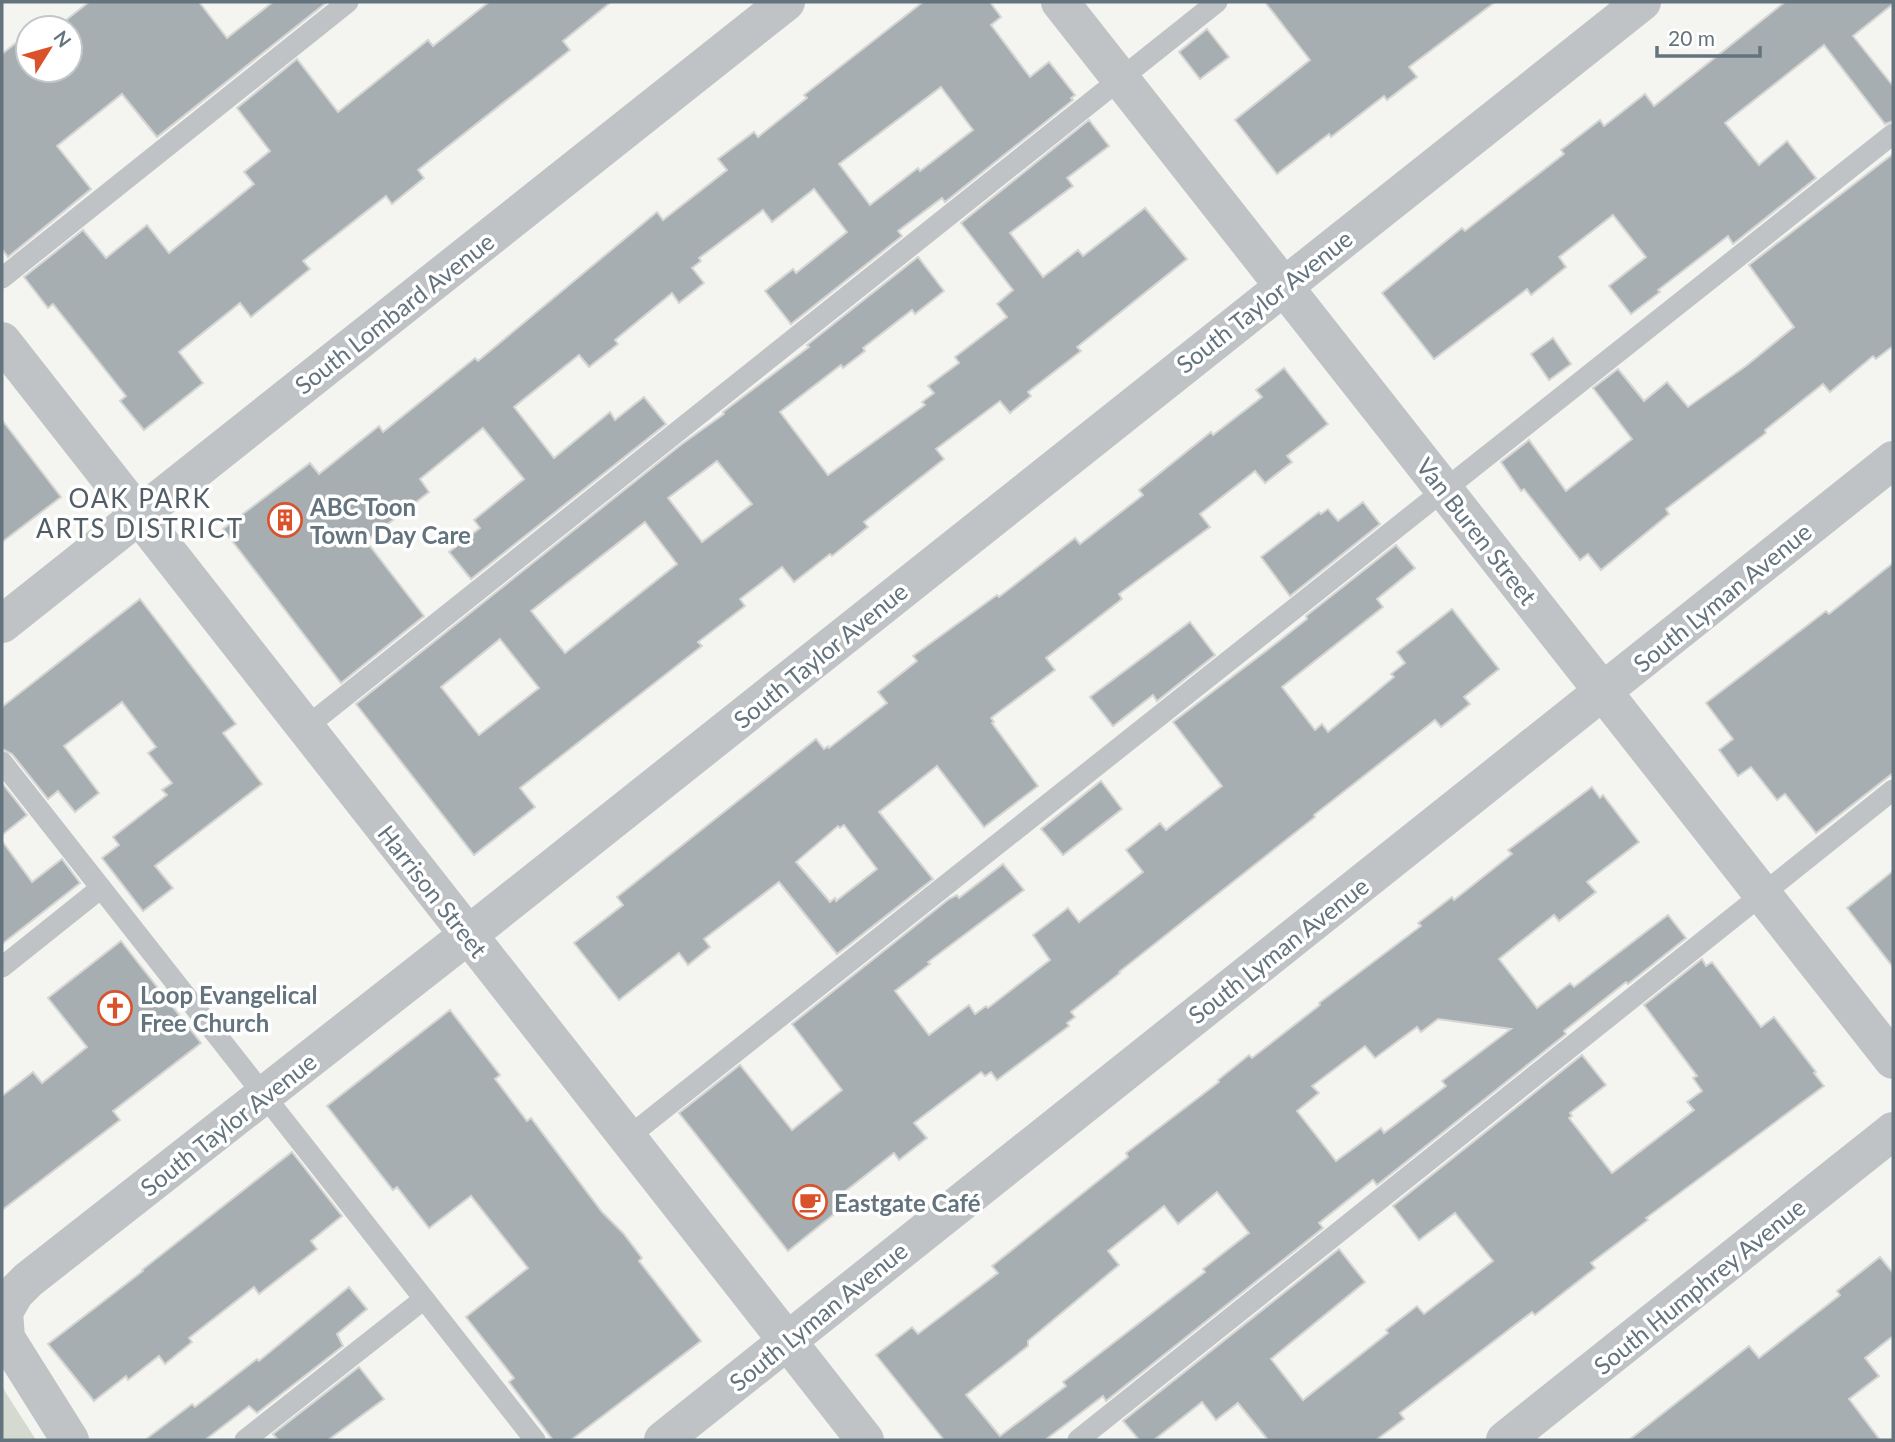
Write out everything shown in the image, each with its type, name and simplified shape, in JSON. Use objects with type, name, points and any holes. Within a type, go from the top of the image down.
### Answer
[{"type":"street","name":"South Lombard Avenue","points":[[2,624],[786,2]]},
{"type":"street","name":"Van Buren Street","points":[[1059,2],[1893,1060]]},
{"type":"street","name":"South Taylor Avenue","points":[[3,1310],[28,1280],[468,935],[1642,2]]},
{"type":"street","name":"Harrison Street","points":[[2,341],[865,1440]]},
{"type":"street","name":"South Lyman Avenue","points":[[663,1440],[1893,460]]},
{"type":"street","name":"South Humphrey Avenue","points":[[1505,1440],[1893,1131]]},
{"type":"street","points":[[3,1310],[6,1338],[70,1440]]},
{"type":"lane","points":[[2,278],[348,2]]},
{"type":"lane","points":[[305,728],[1217,2]]},
{"type":"lane","points":[[627,1138],[1893,134]]},
{"type":"lane","points":[[2,762],[535,1440]]},
{"type":"lane","points":[[1078,1440],[1893,790]]},
{"type":"lane","points":[[2,967],[101,888]]},
{"type":"lane","points":[[246,1440],[424,1299]]},
{"type":"shaded area","points":[[2,1385],[6,1393],[36,1440],[2,1440]]},
{"type":"building","points":[[89,2],[199,2],[227,38],[273,2],[327,2],[157,137],[122,94],[57,146],[91,189],[8,257],[2,249],[2,54],[14,44],[14,84],[84,84],[84,14],[74,14]]},
{"type":"building","points":[[489,2],[611,2],[563,41],[570,50],[418,170],[424,178],[392,204],[386,196],[303,261],[310,269],[251,317],[240,303],[179,352],[203,383],[144,430],[120,401],[126,396],[53,304],[48,308],[24,277],[83,230],[106,258],[147,225],[169,253],[254,184],[244,172],[270,151],[237,108],[297,59],[338,112],[428,40],[433,46]]},
{"type":"building","points":[[923,2],[990,2],[1001,17],[991,25],[1030,77],[1049,62],[1075,95],[1071,98],[1073,100],[945,202],[942,198],[898,231],[902,236],[791,324],[765,291],[793,269],[796,273],[847,232],[814,189],[772,222],[763,210],[699,258],[701,261],[692,268],[704,283],[679,303],[672,293],[615,340],[618,344],[589,367],[579,355],[514,407],[554,458],[610,412],[615,420],[644,397],[666,424],[471,579],[449,552],[480,528],[474,520],[524,479],[483,428],[420,479],[429,492],[366,541],[424,616],[341,683],[223,529],[310,463],[319,474],[379,426],[383,432],[475,358],[478,361],[657,212],[663,220],[727,170],[718,159],[754,132],[758,137],[807,98],[804,95]],"holes":[[[941,87],[973,130],[870,205],[839,164]]]},
{"type":"building","points":[[1265,2],[1495,2],[1409,67],[1417,77],[1387,100],[1384,96],[1331,137],[1329,134],[1277,174],[1235,120],[1310,60]]},
{"type":"building","points":[[1785,2],[1893,2],[1853,36],[1893,86],[1893,121],[1885,124],[1824,45],[1725,123],[1759,165],[1787,141],[1816,178],[1733,244],[1728,236],[1631,314],[1609,286],[1646,257],[1613,215],[1559,257],[1566,267],[1531,295],[1527,289],[1434,359],[1382,293],[1462,228],[1465,231],[1564,154],[1561,150],[1600,120],[1604,126],[1645,94],[1654,106]]},
{"type":"building","points":[[1207,29],[1229,57],[1200,79],[1179,52]]},
{"type":"building","points":[[1089,120],[1109,146],[1067,178],[1073,186],[1010,233],[1043,277],[1078,250],[1083,256],[1145,208],[1187,259],[1077,347],[1081,351],[1028,392],[1031,396],[1010,413],[1000,401],[936,449],[944,459],[864,522],[868,527],[832,556],[830,554],[794,582],[782,567],[740,599],[745,606],[698,642],[702,646],[520,788],[535,807],[474,855],[356,704],[682,444],[809,347],[807,345],[918,257],[944,291],[915,314],[912,310],[863,348],[865,351],[843,368],[841,365],[780,412],[828,475],[925,405],[922,402],[934,393],[928,386],[959,363],[955,357],[1007,317],[997,304],[1013,290],[961,223]],"holes":[[[717,461],[752,504],[702,542],[668,498]],[[645,522],[677,564],[565,653],[531,611]],[[500,639],[539,688],[479,735],[441,687]]]},
{"type":"building","points":[[1893,154],[1893,346],[1876,359],[1873,356],[1830,392],[1823,384],[1765,430],[1766,433],[1666,509],[1669,514],[1601,570],[1588,554],[1580,560],[1524,489],[1521,491],[1501,462],[1529,440],[1566,491],[1632,439],[1593,388],[1618,369],[1644,401],[1667,382],[1688,407],[1746,366],[1794,327],[1749,265]]},
{"type":"building","points":[[1553,338],[1571,364],[1549,380],[1531,354]]},
{"type":"building","points":[[1284,368],[1328,424],[1287,456],[1292,462],[1265,483],[1255,471],[1200,514],[1210,527],[1119,594],[1122,599],[1046,658],[1055,670],[991,718],[1038,786],[984,827],[937,766],[879,812],[933,879],[837,954],[779,882],[704,939],[710,947],[688,965],[679,953],[619,1000],[574,943],[623,905],[617,897],[816,739],[824,749],[828,746],[829,748],[887,703],[878,692],[917,661],[913,656],[997,595],[999,597],[1075,538],[1080,544],[1143,495],[1139,490],[1211,432],[1213,435],[1262,397],[1256,390]],"holes":[[[844,825],[877,869],[836,901],[835,898],[830,902],[796,862],[838,826],[840,828]]]},
{"type":"building","points":[[2,420],[61,497],[2,542]]},
{"type":"building","points":[[1363,502],[1380,524],[1290,596],[1261,557],[1319,512],[1321,514],[1328,509],[1338,521]]},
{"type":"building","points":[[1396,545],[1415,568],[1377,599],[1383,607],[1282,687],[1315,730],[1322,724],[1328,732],[1394,677],[1391,674],[1405,663],[1397,652],[1452,609],[1499,669],[1464,697],[1470,704],[1441,727],[1435,720],[1314,815],[1315,817],[1071,1012],[1075,1017],[1067,1023],[1069,1026],[997,1080],[991,1072],[985,1076],[981,1072],[914,1123],[927,1138],[899,1160],[894,1153],[838,1197],[844,1206],[788,1251],[679,1113],[740,1065],[792,1130],[842,1090],[792,1024],[949,899],[957,895],[959,898],[1003,864],[1024,890],[928,962],[930,964],[895,991],[929,1035],[969,1005],[975,1014],[986,1006],[988,1008],[1050,960],[1033,935],[1068,908],[1079,922],[1143,872],[1126,850],[1160,823],[1166,830],[1222,786],[1173,722],[1307,619],[1306,616]]},
{"type":"building","points":[[1893,563],[1893,773],[1816,833],[1785,794],[1777,800],[1751,767],[1738,776],[1719,750],[1733,739],[1706,703],[1826,611],[1829,614]]},
{"type":"building","points":[[140,599],[236,724],[223,733],[262,784],[155,866],[173,888],[143,911],[102,858],[119,845],[113,837],[167,795],[162,790],[172,783],[148,753],[156,747],[122,702],[64,746],[99,793],[75,812],[58,791],[48,799],[12,754],[2,749],[2,707]]},
{"type":"building","points":[[1190,622],[1215,655],[1157,701],[1153,695],[1113,726],[1090,697]]},
{"type":"building","points":[[1101,781],[1122,809],[1063,855],[1041,829]]},
{"type":"building","points":[[2,783],[27,815],[2,835]]},
{"type":"building","points":[[1592,787],[1600,798],[1603,795],[1639,842],[1587,882],[1596,892],[1559,921],[1554,915],[1499,959],[1537,1008],[1570,983],[1574,987],[1668,915],[1686,938],[1564,1031],[1566,1034],[1377,1185],[1373,1180],[1319,1223],[1323,1228],[1106,1401],[1103,1396],[1045,1440],[944,1440],[876,1355],[912,1327],[918,1334],[998,1273],[992,1266],[1128,1157],[1126,1153],[1219,1082],[1218,1080],[1249,1055],[1252,1058],[1320,1005],[1319,1003],[1421,926],[1418,923],[1452,897],[1454,900],[1512,854],[1508,850]],"holes":[[[1438,1019],[1511,1029],[1442,1081],[1446,1086],[1384,1133],[1381,1128],[1336,1161],[1297,1111],[1319,1093],[1312,1086],[1365,1046],[1375,1058],[1417,1027],[1421,1032]],[[1217,1192],[1249,1233],[1203,1269],[1205,1272],[1063,1382],[1066,1386],[1000,1436],[966,1395],[1028,1346],[1028,1341],[1119,1265],[1108,1251],[1164,1206],[1178,1224]]]},
{"type":"building","points":[[2,841],[32,882],[62,859],[80,883],[2,944]]},
{"type":"building","points":[[1893,871],[1893,967],[1847,908]]},
{"type":"building","points":[[121,941],[201,1043],[113,1111],[120,1120],[2,1210],[2,1096],[33,1072],[42,1083],[87,1047],[48,998]]},
{"type":"building","points":[[1702,959],[1706,966],[1712,962],[1761,1027],[1774,1017],[1824,1086],[1646,1218],[1648,1220],[1591,1263],[1595,1268],[1535,1315],[1532,1312],[1400,1413],[1404,1419],[1376,1440],[1268,1440],[1238,1403],[1216,1420],[1202,1402],[1154,1440],[1139,1440],[1123,1421],[1339,1249],[1365,1282],[1271,1359],[1303,1400],[1388,1333],[1386,1330],[1417,1306],[1424,1314],[1493,1261],[1455,1213],[1419,1240],[1393,1206],[1582,1055],[1606,1085],[1570,1113],[1572,1116],[1569,1118],[1612,1173],[1694,1110],[1687,1102],[1702,1091],[1693,1078],[1697,1076],[1644,1005]]},
{"type":"building","points":[[450,1010],[500,1075],[495,1079],[527,1121],[531,1118],[602,1212],[623,1233],[642,1258],[639,1261],[701,1341],[571,1440],[553,1440],[509,1382],[514,1378],[466,1317],[528,1268],[471,1196],[429,1228],[397,1187],[393,1190],[327,1106]]},
{"type":"building","points":[[292,1152],[342,1216],[311,1241],[317,1249],[259,1294],[254,1287],[189,1338],[192,1342],[165,1364],[159,1356],[128,1380],[126,1376],[94,1401],[48,1344]]},
{"type":"building","points":[[1880,1257],[1893,1273],[1893,1336],[1865,1358],[1879,1376],[1849,1399],[1880,1440],[1629,1440],[1749,1346],[1759,1358],[1840,1295],[1837,1291]]},
{"type":"building","points":[[349,1287],[367,1309],[337,1334],[343,1346],[257,1413],[249,1406],[205,1440],[145,1440],[192,1404],[195,1407],[257,1359],[259,1361]]},
{"type":"building","points":[[359,1367],[384,1399],[328,1440],[278,1440],[273,1434]]},
{"type":"place","name":"ABC Toon Town Day Care","points":[[285,520]]},
{"type":"place","name":"Loop Evangelical Free Church","points":[[115,1008]]},
{"type":"place","name":"Eastgate Café","points":[[810,1202]]},
{"type":"district","name":"OAK PARK ARTS DISTRICT","points":[[140,513]]}]
